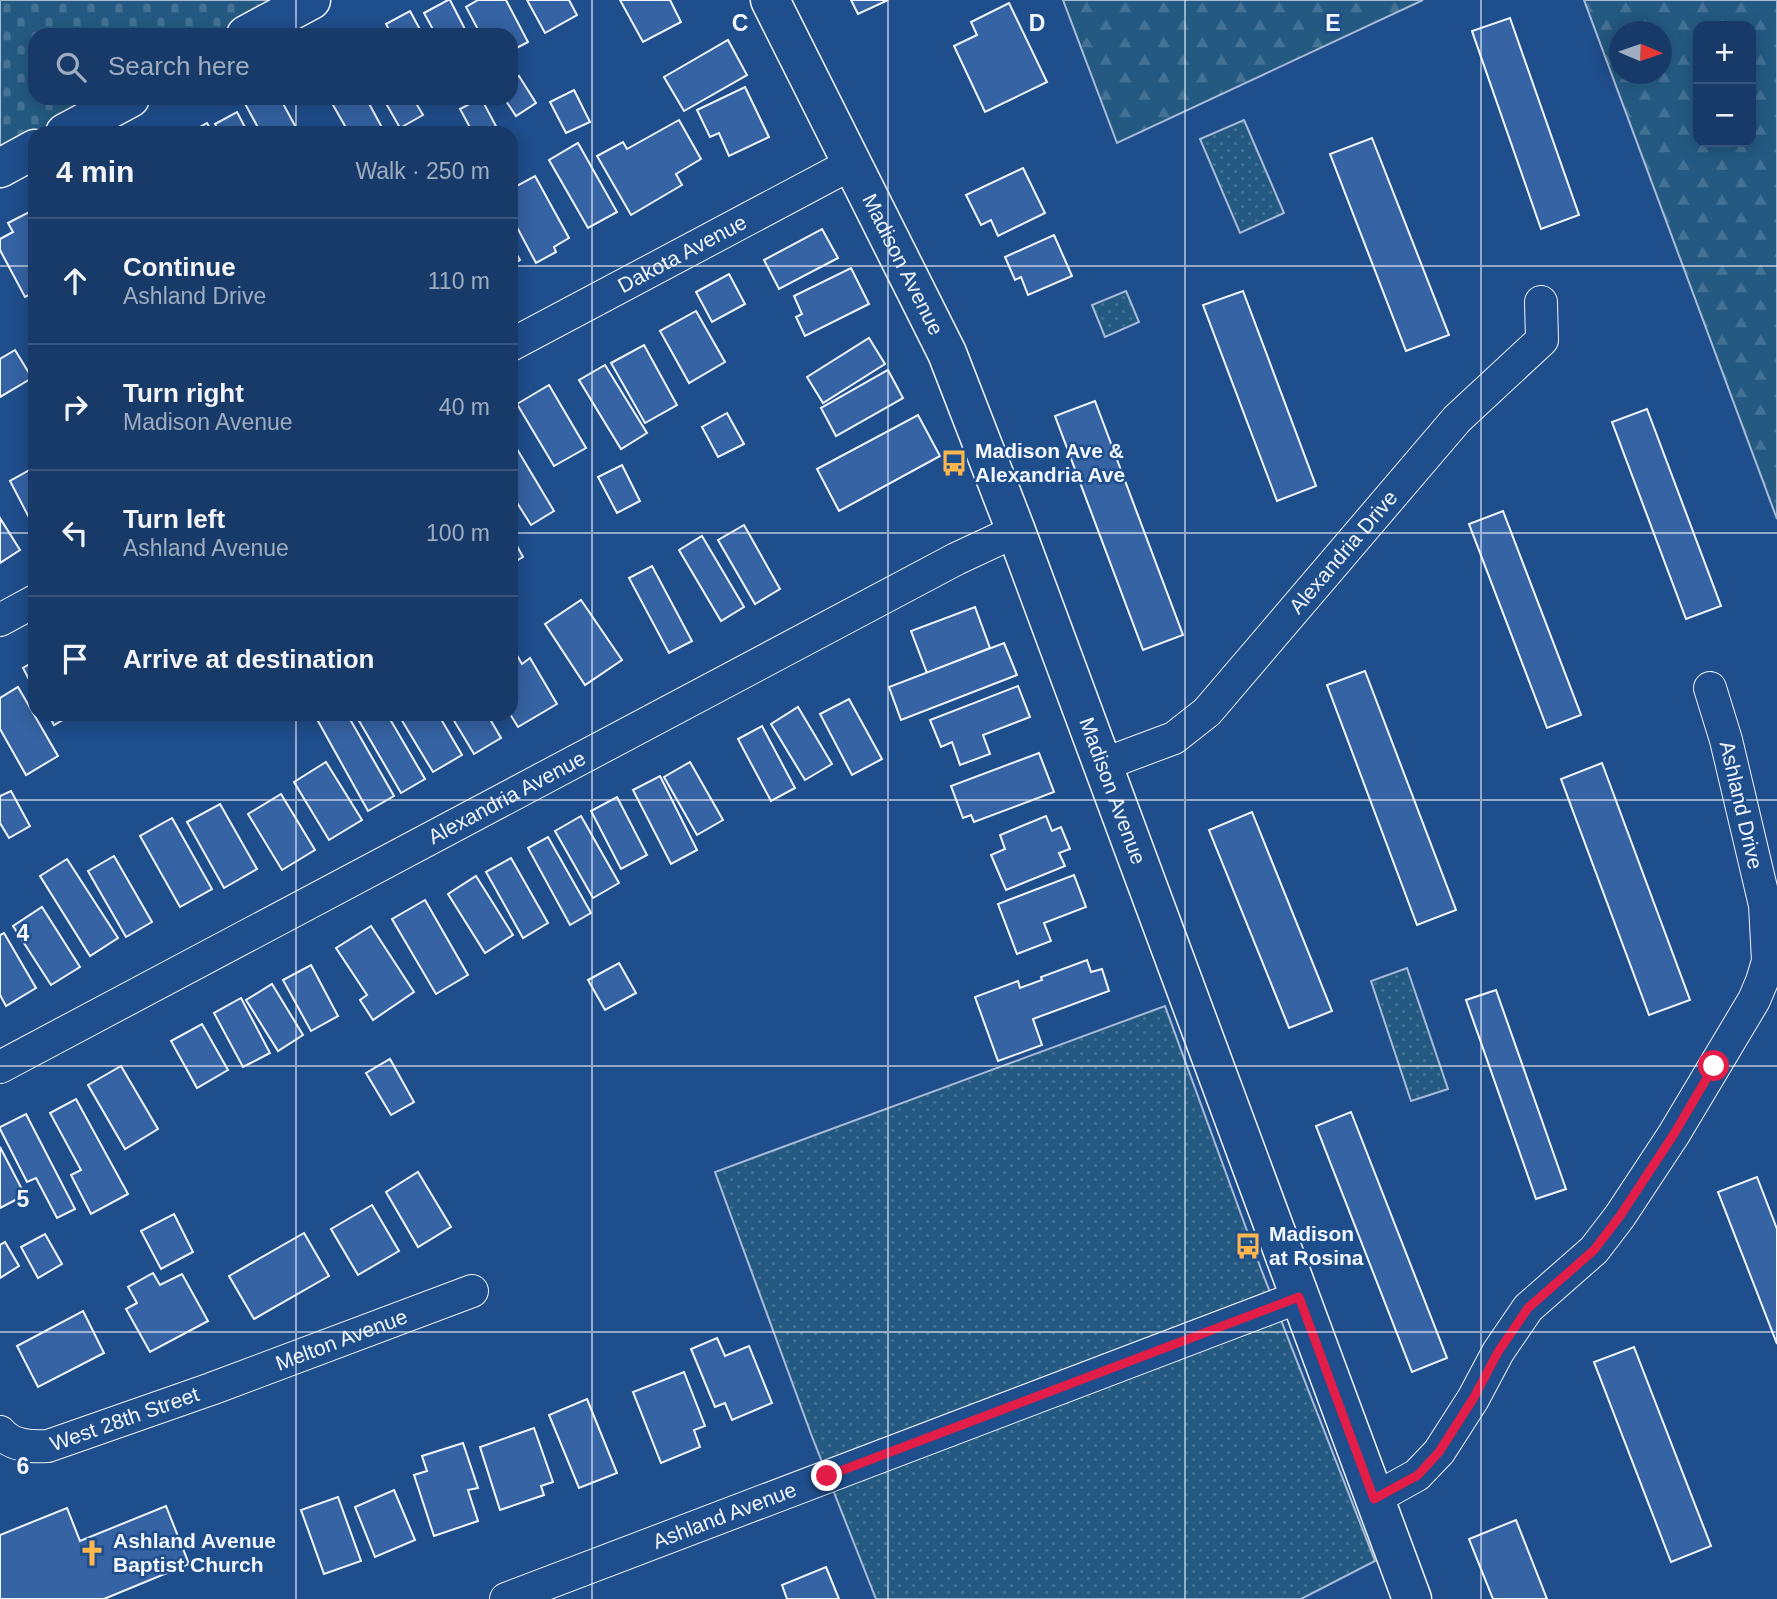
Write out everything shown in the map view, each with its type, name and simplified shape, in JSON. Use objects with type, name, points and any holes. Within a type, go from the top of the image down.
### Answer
[{"type":"main road","points":[[259,28],[311,0]]},
{"type":"main road","name":"Madison Avenue","points":[[770,0],[947,353],[1016,531],[1412,1599]]},
{"type":"main road","points":[[78,126],[117,105]]},
{"type":"main road","points":[[0,168],[28,153]]},
{"type":"street","name":"Dakota Avenue","points":[[518,341],[853,163]]},
{"type":"street","name":"Alexandria Drive","points":[[1102,765],[1174,738],[1208,712],[1457,419],[1542,340],[1541,302]]},
{"type":"street","name":"Alexandria Avenue","points":[[0,1067],[956,559],[1016,531]]},
{"type":"street","points":[[0,620],[28,605]]},
{"type":"street","name":"Ashland Drive","points":[[1374,1499],[1418,1475],[1439,1452],[1473,1399],[1498,1352],[1528,1308],[1594,1250],[1620,1216],[1674,1134],[1754,1000],[1762,981],[1768,961],[1765,905],[1726,740],[1710,688]]},
{"type":"street","name":"Melton Avenue","points":[[211,1389],[472,1291]]},
{"type":"street","name":"Ashland Avenue","points":[[506,1599],[1299,1297]]},
{"type":"street","name":"West 28th Street","points":[[0,1432],[5,1438],[28,1447],[48,1446],[211,1389]]},
{"type":"green space","points":[[0,0],[311,0],[259,28],[28,28],[28,105],[117,105],[78,126],[28,126],[28,140],[0,168]]},
{"type":"green space","points":[[1063,0],[1423,0],[1117,143]]},
{"type":"green space","points":[[1584,0],[1777,0],[1777,519],[1615,84],[1672,84],[1672,21],[1609,21],[1609,67]]},
{"type":"green space","points":[[1244,120],[1284,213],[1240,233],[1200,139]]},
{"type":"green space","points":[[1126,291],[1139,322],[1105,337],[1092,305]]},
{"type":"green space","points":[[1407,968],[1448,1089],[1411,1101],[1371,981]]},
{"type":"green space","points":[[1165,1006],[1261,1269],[1375,1561],[1301,1599],[876,1599],[811,1434],[715,1172]]},
{"type":"building","points":[[450,0],[464,28],[432,28],[424,13]]},
{"type":"building","points":[[478,0],[506,0],[528,42],[518,47],[518,28],[477,28],[466,7]]},
{"type":"building","points":[[527,0],[569,0],[577,15],[545,33]]},
{"type":"building","points":[[620,0],[670,0],[681,22],[643,42]]},
{"type":"building","points":[[851,0],[888,0],[858,14]]},
{"type":"building","points":[[1009,3],[1047,82],[985,112],[954,46],[977,35],[971,22]]},
{"type":"building","points":[[410,11],[419,28],[388,28],[386,24]]},
{"type":"building","points":[[1510,18],[1579,215],[1541,229],[1472,31]]},
{"type":"building","points":[[728,40],[747,75],[684,111],[664,77]]},
{"type":"building","points":[[518,77],[536,103],[516,116],[509,105],[518,105]]},
{"type":"building","points":[[745,87],[769,137],[729,156],[719,133],[710,137],[697,110]]},
{"type":"building","points":[[574,90],[590,122],[566,133],[550,102]]},
{"type":"building","points":[[246,105],[284,105],[295,126],[257,126]]},
{"type":"building","points":[[333,105],[370,105],[381,126],[345,126]]},
{"type":"building","points":[[387,105],[417,105],[423,115],[399,126]]},
{"type":"building","points":[[468,105],[485,105],[496,126],[469,126],[460,109]]},
{"type":"building","points":[[237,112],[244,126],[216,126],[215,124]]},
{"type":"building","points":[[679,120],[701,159],[676,174],[682,185],[631,215],[597,156],[623,142],[627,149]]},
{"type":"building","points":[[1372,138],[1449,335],[1406,351],[1330,154]]},
{"type":"building","points":[[578,143],[617,212],[588,228],[549,160]]},
{"type":"building","points":[[1023,168],[1045,213],[998,236],[991,220],[981,225],[966,195]]},
{"type":"building","points":[[535,176],[569,238],[554,247],[556,252],[536,263],[518,229],[518,185]]},
{"type":"building","points":[[28,213],[28,296],[25,297],[0,250],[0,239],[13,232],[8,223]]},
{"type":"building","points":[[822,229],[838,258],[779,289],[764,260]]},
{"type":"building","points":[[1054,235],[1072,276],[1028,295],[1021,277],[1015,280],[1005,257]]},
{"type":"building","points":[[851,268],[869,304],[805,336],[796,317],[802,314],[794,296]]},
{"type":"building","points":[[729,274],[745,304],[712,322],[696,292]]},
{"type":"building","points":[[1243,291],[1316,486],[1277,501],[1203,305]]},
{"type":"building","points":[[696,311],[725,362],[689,383],[660,331]]},
{"type":"building","points":[[869,338],[885,364],[823,403],[807,377]]},
{"type":"building","points":[[644,345],[677,405],[645,423],[611,363]]},
{"type":"building","points":[[15,350],[28,371],[28,380],[0,397],[0,359]]},
{"type":"building","points":[[605,365],[647,433],[621,449],[579,380]]},
{"type":"building","points":[[888,370],[903,398],[836,436],[821,408]]},
{"type":"building","points":[[549,385],[586,448],[554,466],[518,403]]},
{"type":"building","points":[[1095,401],[1183,635],[1143,650],[1055,416]]},
{"type":"building","points":[[1647,409],[1721,606],[1686,619],[1612,422]]},
{"type":"building","points":[[727,413],[744,444],[718,457],[702,427]]},
{"type":"building","points":[[918,415],[940,456],[839,511],[817,469]]},
{"type":"building","points":[[518,451],[554,511],[531,525],[518,504]]},
{"type":"building","points":[[622,465],[640,501],[617,513],[598,477]]},
{"type":"building","points":[[28,471],[28,516],[10,481]]},
{"type":"building","points":[[1503,511],[1581,715],[1547,728],[1469,524]]},
{"type":"building","points":[[0,518],[20,550],[0,563]]},
{"type":"building","points":[[744,525],[780,589],[755,604],[718,540]]},
{"type":"building","points":[[702,536],[744,607],[721,621],[679,550]]},
{"type":"building","points":[[652,566],[692,641],[669,653],[629,578]]},
{"type":"building","points":[[581,600],[622,660],[585,685],[545,624]]},
{"type":"building","points":[[975,607],[990,648],[927,673],[911,631]]},
{"type":"building","points":[[1004,643],[1017,675],[901,720],[889,687]]},
{"type":"building","points":[[518,657],[522,664],[530,658],[557,704],[518,727],[514,721],[518,721]]},
{"type":"building","points":[[28,665],[28,678],[23,668]]},
{"type":"building","points":[[1365,671],[1456,910],[1417,925],[1327,685]]},
{"type":"building","points":[[1018,686],[1030,717],[983,735],[990,754],[960,765],[952,742],[941,747],[930,720]]},
{"type":"building","points":[[18,687],[28,704],[28,721],[38,721],[58,756],[26,775],[0,729],[0,698]]},
{"type":"building","points":[[849,699],[882,759],[852,775],[820,714]]},
{"type":"building","points":[[798,707],[832,764],[805,780],[771,724]]},
{"type":"building","points":[[318,721],[351,721],[394,796],[368,811]]},
{"type":"building","points":[[359,721],[391,721],[425,779],[401,793]]},
{"type":"building","points":[[402,721],[442,721],[462,755],[433,772]]},
{"type":"building","points":[[454,721],[491,721],[501,738],[474,754]]},
{"type":"building","points":[[762,726],[795,788],[771,801],[738,739]]},
{"type":"building","points":[[1039,753],[1054,792],[974,822],[971,815],[963,818],[951,786]]},
{"type":"building","points":[[326,762],[362,820],[329,840],[294,782]]},
{"type":"building","points":[[690,762],[723,820],[697,835],[664,777]]},
{"type":"building","points":[[1602,763],[1690,1000],[1649,1015],[1561,779]]},
{"type":"building","points":[[660,776],[697,850],[671,864],[633,790]]},
{"type":"building","points":[[11,791],[30,826],[9,838],[0,823],[0,796]]},
{"type":"building","points":[[281,794],[315,850],[282,870],[248,814]]},
{"type":"building","points":[[617,797],[647,855],[621,869],[591,811]]},
{"type":"building","points":[[220,804],[257,869],[224,888],[187,822]]},
{"type":"building","points":[[1252,812],[1332,1011],[1289,1028],[1209,830]]},
{"type":"building","points":[[581,816],[619,883],[593,898],[555,831]]},
{"type":"building","points":[[1046,816],[1052,831],[1061,827],[1070,849],[1059,853],[1065,866],[1006,890],[991,855],[1005,849],[1000,835]]},
{"type":"building","points":[[172,818],[212,889],[180,907],[140,836]]},
{"type":"building","points":[[548,837],[591,913],[570,925],[528,848]]},
{"type":"building","points":[[114,856],[152,922],[126,937],[88,871]]},
{"type":"building","points":[[511,858],[548,923],[523,938],[486,872]]},
{"type":"building","points":[[67,859],[118,938],[90,956],[40,876]]},
{"type":"building","points":[[1074,875],[1086,907],[1044,923],[1051,941],[1017,954],[998,904]]},
{"type":"building","points":[[476,876],[513,935],[485,953],[448,894]]},
{"type":"building","points":[[425,900],[468,975],[436,994],[392,919]]},
{"type":"building","points":[[42,907],[80,967],[51,985],[13,926]]},
{"type":"building","points":[[371,926],[414,992],[373,1020],[360,1000],[367,995],[336,948]]},
{"type":"building","points":[[4,933],[36,988],[6,1006],[0,995],[0,935]]},
{"type":"building","points":[[1087,960],[1091,972],[1102,969],[1109,991],[1033,1019],[1042,1045],[998,1061],[975,997],[1018,981],[1020,988]]},
{"type":"building","points":[[619,963],[636,993],[605,1010],[588,980]]},
{"type":"building","points":[[311,965],[338,1016],[311,1031],[283,980]]},
{"type":"building","points":[[272,984],[303,1035],[278,1051],[246,1000]]},
{"type":"building","points":[[1496,990],[1566,1189],[1536,1199],[1466,1000]]},
{"type":"building","points":[[241,998],[270,1053],[243,1067],[214,1013]]},
{"type":"building","points":[[202,1024],[228,1070],[197,1088],[171,1041]]},
{"type":"building","points":[[390,1059],[414,1102],[391,1115],[366,1073]]},
{"type":"building","points":[[121,1066],[158,1129],[125,1149],[88,1085]]},
{"type":"building","points":[[76,1099],[128,1194],[91,1214],[71,1175],[81,1170],[50,1113]]},
{"type":"building","points":[[1351,1112],[1447,1358],[1412,1372],[1316,1126]]},
{"type":"building","points":[[26,1114],[75,1209],[57,1218],[36,1178],[27,1182],[0,1129]]},
{"type":"building","points":[[0,1147],[25,1195],[0,1208]]},
{"type":"building","points":[[418,1172],[451,1227],[418,1247],[386,1192]]},
{"type":"building","points":[[1757,1177],[1777,1229],[1777,1344],[1718,1192]]},
{"type":"building","points":[[372,1205],[399,1251],[358,1275],[331,1229]]},
{"type":"building","points":[[174,1214],[193,1252],[161,1269],[141,1231]]},
{"type":"building","points":[[304,1233],[329,1276],[254,1319],[229,1276]]},
{"type":"building","points":[[45,1234],[62,1264],[38,1278],[21,1247]]},
{"type":"building","points":[[5,1242],[19,1266],[0,1278],[0,1245]]},
{"type":"building","points":[[153,1273],[160,1285],[182,1274],[208,1321],[150,1352],[126,1309],[137,1303],[128,1287]]},
{"type":"building","points":[[83,1311],[104,1353],[38,1387],[17,1346]]},
{"type":"building","points":[[717,1338],[725,1356],[749,1346],[772,1403],[732,1420],[725,1403],[715,1407],[691,1349]]},
{"type":"building","points":[[1634,1347],[1711,1546],[1671,1562],[1594,1362]]},
{"type":"building","points":[[684,1372],[705,1426],[694,1430],[700,1447],[661,1463],[633,1392]]},
{"type":"building","points":[[587,1399],[617,1473],[579,1488],[549,1415]]},
{"type":"building","points":[[534,1428],[553,1482],[541,1486],[544,1495],[500,1510],[480,1447]]},
{"type":"building","points":[[463,1443],[478,1488],[468,1490],[478,1521],[434,1536],[414,1475],[427,1471],[422,1456]]},
{"type":"building","points":[[394,1490],[415,1540],[375,1557],[355,1507]]},
{"type":"building","points":[[338,1497],[361,1561],[324,1574],[301,1510]]},
{"type":"building","name":"Ashland Avenue Baptist Church","points":[[166,1506],[189,1564],[104,1599],[0,1599],[0,1535],[67,1508],[80,1541]]},
{"type":"building","points":[[1516,1520],[1547,1599],[1493,1599],[1469,1539]]},
{"type":"building","points":[[826,1567],[839,1599],[787,1599],[782,1585]]},
{"type":"place","name":"Madison Ave & Alexandria Ave","points":[[954,463]]},
{"type":"place","name":"Madison at Rosina","points":[[1248,1246]]},
{"type":"place","name":"Ashland Avenue Baptist Church","points":[[92,1553]]},
{"type":"route","points":[[827,1476],[1299,1297],[1374,1499],[1418,1475],[1439,1452],[1473,1399],[1498,1352],[1528,1308],[1594,1250],[1620,1216],[1674,1134],[1714,1066]]}]
